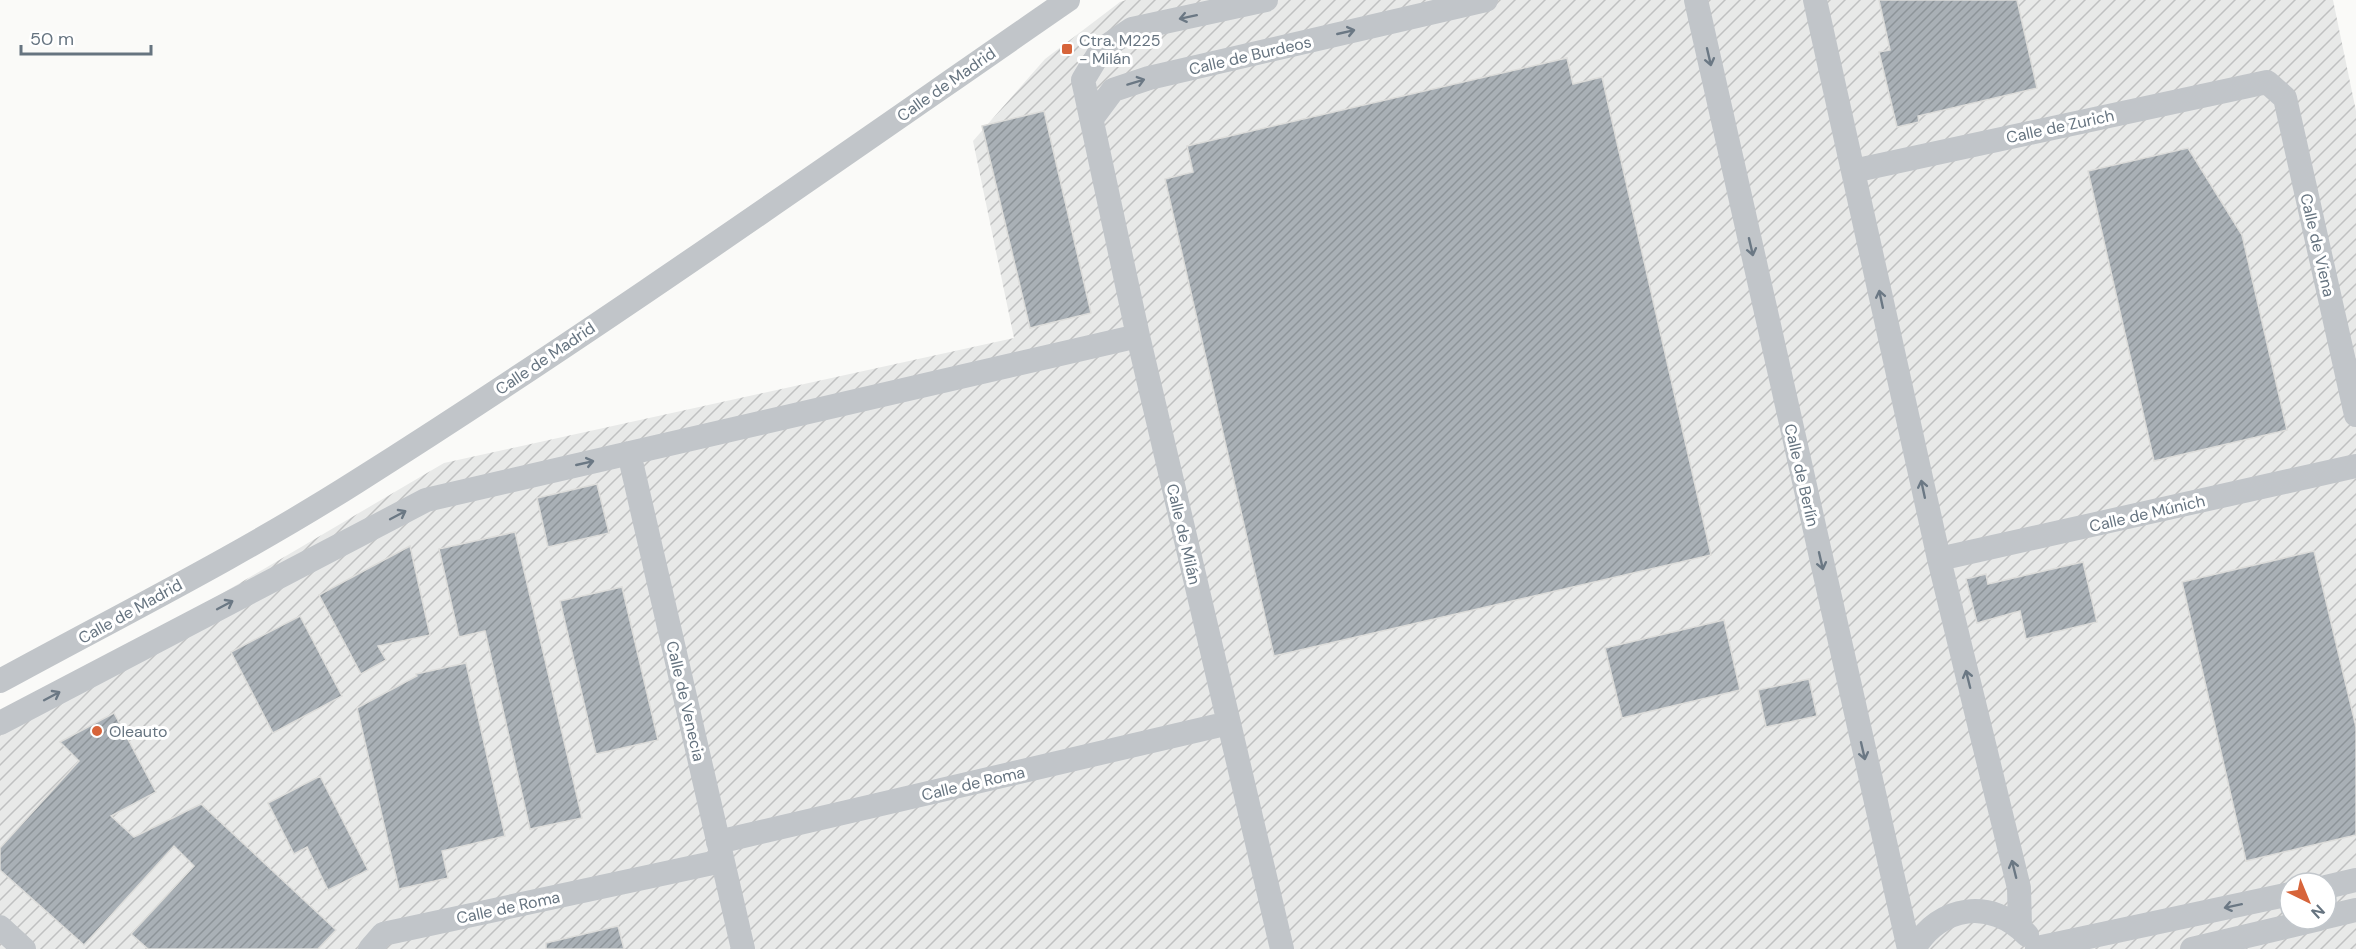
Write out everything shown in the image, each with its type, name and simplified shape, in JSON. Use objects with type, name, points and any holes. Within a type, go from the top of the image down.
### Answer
[{"type":"street","name":"Calle de Madrid","points":[[0,681],[232,555],[363,478],[626,304],[1068,0]]},
{"type":"street","points":[[1093,117],[1083,80],[1101,50],[1124,34],[1132,29],[1266,0]]},
{"type":"street","name":"Calle de Burdeos","points":[[1093,117],[1113,90],[1149,78],[1486,0]]},
{"type":"street","name":"Calle de Berlín","points":[[1696,0],[1909,949]]},
{"type":"street","points":[[1815,0],[1939,559],[2019,888],[2020,926]]},
{"type":"street","name":"Calle de Zurich","points":[[1853,171],[2267,82]]},
{"type":"street","name":"Calle de Viena","points":[[2267,82],[2285,98],[2356,415]]},
{"type":"street","name":"Calle de Milán","points":[[1093,117],[1138,336],[1282,949]]},
{"type":"street","points":[[0,723],[426,500],[1138,336]]},
{"type":"street","name":"Calle de Venecia","points":[[629,453],[743,949]]},
{"type":"street","name":"Calle de Múnich","points":[[1939,559],[2356,466]]},
{"type":"street","name":"Calle de Roma","points":[[369,949],[383,934],[720,852],[1229,723]]},
{"type":"street","points":[[2338,884],[2356,880]]},
{"type":"street","points":[[1914,949],[1921,937],[1937,922],[1958,912],[1979,910],[2001,915],[2020,926],[2037,949],[2278,897]]},
{"type":"street","points":[[2338,914],[2356,910]]},
{"type":"street","points":[[0,927],[24,949]]},
{"type":"street","points":[[2192,949],[2278,929]]},
{"type":"shaded area","points":[[1126,0],[2333,0],[2356,111],[2356,949],[0,949],[0,724],[444,463],[1014,338],[973,141],[1045,59],[1120,2]]},
{"type":"building","points":[[1879,0],[2017,0],[2037,88],[1918,116],[1919,122],[1897,127],[1879,52],[1890,50]]},
{"type":"building","points":[[1567,58],[1573,84],[1602,77],[1711,555],[1274,656],[1165,179],[1193,172],[1187,146]]},
{"type":"building","points":[[1044,111],[1091,313],[1030,328],[982,126]]},
{"type":"building","points":[[2188,148],[2242,235],[2287,430],[2154,461],[2088,171]]},
{"type":"building","points":[[597,484],[609,533],[548,547],[537,498]]},
{"type":"building","points":[[515,532],[582,818],[530,829],[485,631],[459,637],[439,549]]},
{"type":"building","points":[[410,546],[430,635],[378,646],[386,660],[361,674],[319,595]]},
{"type":"building","points":[[2314,551],[2356,727],[2356,835],[2246,861],[2182,582]]},
{"type":"building","points":[[2083,562],[2097,622],[2026,639],[2020,611],[1977,623],[1966,579],[1986,574],[1988,584]]},
{"type":"building","points":[[622,587],[658,740],[596,754],[560,601]]},
{"type":"building","points":[[300,616],[342,696],[273,733],[231,652]]},
{"type":"building","points":[[1724,620],[1740,690],[1622,718],[1605,648]]},
{"type":"building","points":[[466,663],[505,836],[442,851],[448,878],[399,889],[357,708],[417,676],[416,674]]},
{"type":"building","points":[[1809,679],[1817,716],[1766,727],[1758,690]]},
{"type":"building","points":[[114,713],[156,792],[111,816],[134,837],[201,804],[336,930],[318,949],[148,949],[131,934],[194,866],[174,846],[84,945],[0,870],[0,848],[79,761],[60,742]]},
{"type":"building","points":[[320,776],[368,870],[328,890],[307,847],[294,854],[268,803]]},
{"type":"building","points":[[618,926],[624,949],[546,949],[546,943]]},
{"type":"place","name":"Ctra. M225 - Milán","points":[[1067,49]]},
{"type":"place","name":"Oleauto","points":[[97,731]]}]
